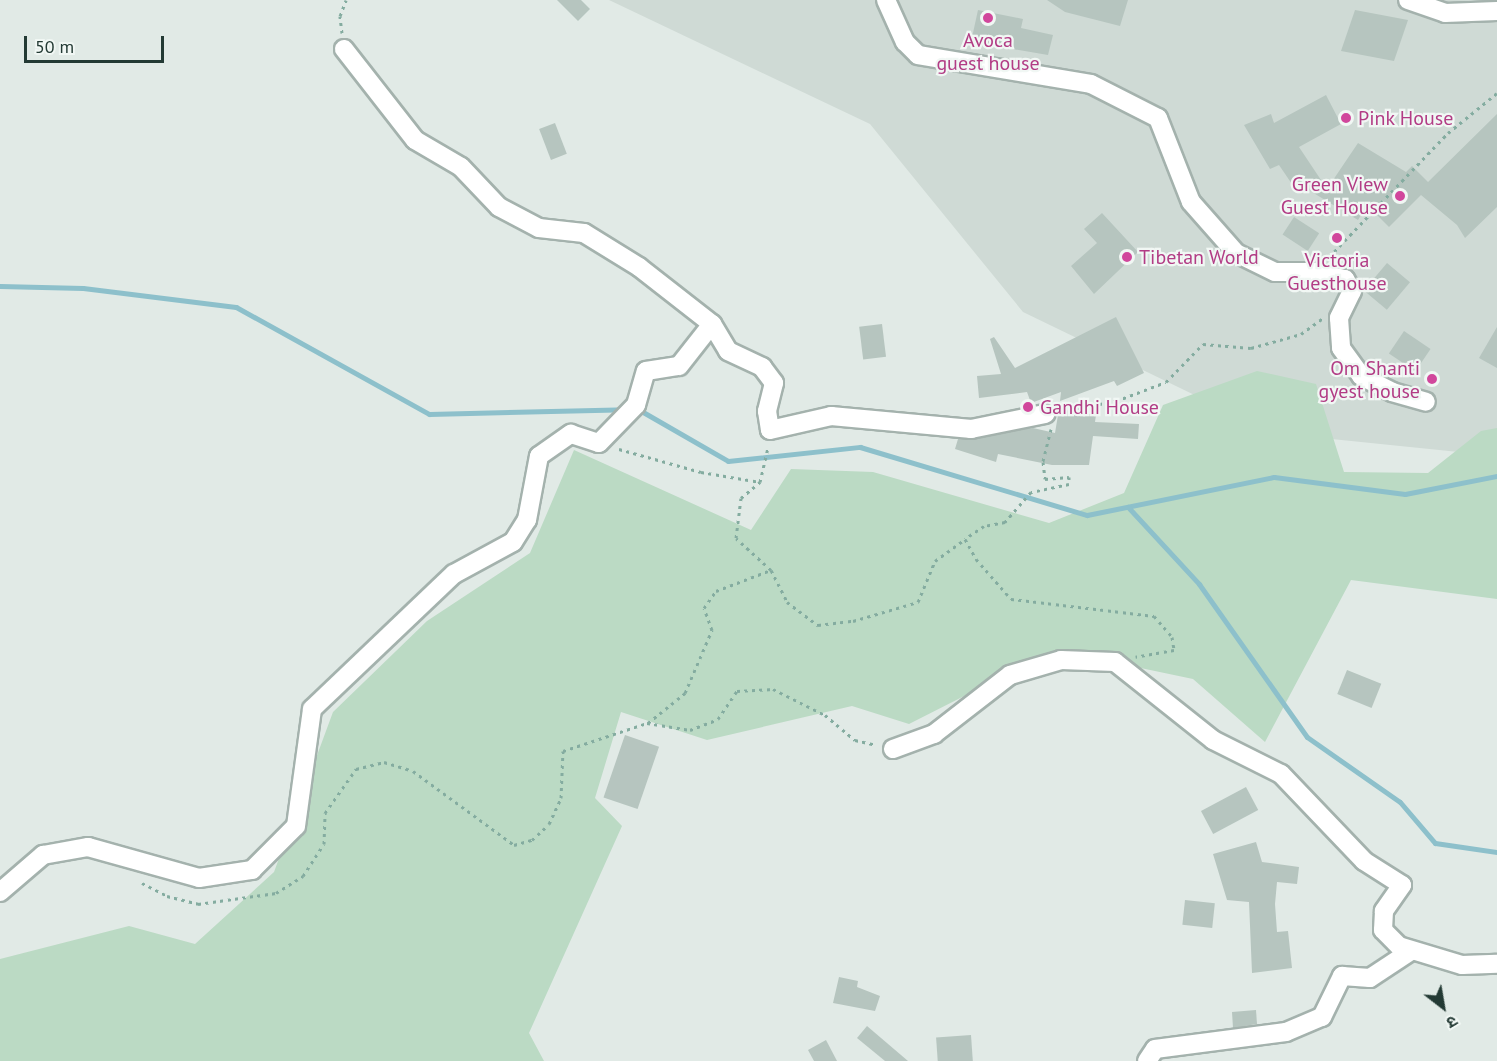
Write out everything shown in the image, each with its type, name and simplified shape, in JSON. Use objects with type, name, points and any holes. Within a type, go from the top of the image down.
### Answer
[{"type":"street","points":[[886,0],[905,42],[918,55],[1091,84],[1158,118],[1191,202],[1236,253],[1275,272],[1314,272],[1346,279],[1353,291],[1339,318],[1341,348],[1361,376],[1392,392],[1426,402]]},
{"type":"street","points":[[1408,0],[1445,13],[1497,11]]},
{"type":"street","points":[[344,49],[415,140],[461,167],[499,207],[539,228],[584,233],[639,267],[712,324],[728,351],[762,367],[774,383],[767,411],[770,430],[831,416],[971,429],[1050,413]]},
{"type":"street","points":[[0,892],[43,855],[88,847],[199,878],[252,870],[296,826],[312,709],[454,574],[513,542],[527,520],[538,456],[571,434],[599,443],[636,405],[646,371],[680,366],[712,324]]},
{"type":"street","points":[[893,749],[934,734],[1010,675],[1061,660],[1115,662],[1213,740],[1281,774],[1364,861],[1401,885],[1384,911],[1383,930],[1411,951],[1462,965],[1497,964]]},
{"type":"street","points":[[1147,1061],[1155,1049],[1286,1032],[1322,1017],[1342,976],[1371,978],[1411,951]]},
{"type":"path","points":[[344,49],[340,16],[346,0]]},
{"type":"path","points":[[1314,272],[1448,133],[1497,93]]},
{"type":"path","points":[[768,452],[760,482],[741,498],[736,538],[771,570],[787,602],[818,625],[853,621],[883,610],[918,602],[935,561],[984,526],[1005,522],[1031,492],[1069,484],[1069,477],[1046,479],[1043,462],[1050,413],[1116,401],[1166,382],[1203,344],[1251,348],[1301,334],[1347,302]]},
{"type":"path","points":[[599,443],[701,472],[760,482]]},
{"type":"path","points":[[965,539],[976,559],[1011,599],[1154,616],[1172,637],[1174,650],[1115,662]]},
{"type":"path","points":[[140,881],[167,897],[198,904],[276,893],[303,876],[324,844],[325,813],[356,770],[384,762],[412,771],[514,845],[532,840],[549,824],[561,798],[563,751],[590,738],[647,723],[685,693],[712,630],[704,608],[716,591],[771,570]]},
{"type":"path","points":[[647,723],[690,730],[718,719],[737,691],[773,689],[825,715],[855,740],[893,749]]},
{"type":"shaded area","points":[[609,0],[1497,0],[1497,448],[1488,455],[1273,433],[1023,312],[870,124]]},
{"type":"green space","points":[[1257,371],[1316,384],[1344,472],[1428,473],[1481,431],[1497,428],[1497,599],[1351,580],[1265,742],[1193,679],[1055,650],[909,724],[852,706],[707,740],[621,712],[595,798],[622,826],[529,1033],[544,1061],[0,1061],[0,959],[129,926],[195,944],[274,872],[333,712],[427,621],[530,553],[574,450],[751,530],[791,469],[873,472],[1049,523],[1124,493],[1163,405]]},
{"type":"building","points":[[557,0],[581,0],[590,9],[578,21]]},
{"type":"building","points":[[1047,0],[1128,0],[1120,26],[1065,12]]},
{"type":"building","points":[[978,10],[1023,19],[1021,28],[1053,35],[1048,55],[971,42]]},
{"type":"building","points":[[1355,10],[1408,20],[1394,61],[1341,51]]},
{"type":"building","points":[[1326,95],[1341,124],[1299,147],[1327,189],[1358,143],[1406,172],[1412,166],[1428,182],[1497,114],[1497,207],[1465,238],[1457,225],[1421,195],[1389,227],[1367,205],[1358,220],[1302,186],[1296,190],[1279,165],[1270,169],[1244,125],[1271,114],[1274,123]]},
{"type":"building","points":[[555,123],[567,154],[551,160],[539,129]]},
{"type":"building","points":[[1102,213],[1138,252],[1094,294],[1071,266],[1097,243],[1084,229]]},
{"type":"building","points":[[1294,217],[1319,233],[1308,251],[1283,235]]},
{"type":"building","points":[[1387,263],[1410,282],[1387,310],[1364,291]]},
{"type":"building","points":[[1116,317],[1144,373],[1117,386],[1114,381],[1060,401],[1061,392],[1031,403],[1027,392],[979,398],[977,376],[1001,374],[990,339],[994,337],[1015,368]]},
{"type":"building","points":[[882,324],[886,357],[863,360],[859,327]]},
{"type":"building","points":[[1497,327],[1497,368],[1479,358]]},
{"type":"building","points":[[1404,331],[1431,349],[1415,371],[1389,353]]},
{"type":"building","points":[[1059,409],[1096,415],[1095,422],[1139,424],[1138,439],[1093,436],[1089,465],[1052,465],[998,454],[996,462],[955,449],[958,439],[1033,428],[1055,433]]},
{"type":"building","points":[[1347,670],[1381,684],[1372,708],[1337,694]]},
{"type":"building","points":[[625,735],[659,747],[638,809],[604,797]]},
{"type":"building","points":[[1246,787],[1258,810],[1213,834],[1201,811]]},
{"type":"building","points":[[1256,842],[1262,862],[1299,867],[1297,884],[1277,882],[1275,904],[1277,932],[1288,931],[1292,968],[1252,973],[1249,902],[1227,900],[1213,854]]},
{"type":"building","points":[[1185,900],[1215,903],[1212,928],[1182,925]]},
{"type":"building","points":[[839,977],[858,981],[857,987],[880,996],[875,1011],[833,1003]]},
{"type":"building","points":[[1256,1010],[1257,1024],[1233,1028],[1232,1012]]},
{"type":"building","points":[[867,1026],[908,1061],[885,1061],[857,1038]]},
{"type":"building","points":[[971,1035],[973,1061],[938,1061],[936,1037]]},
{"type":"building","points":[[826,1040],[837,1061],[814,1061],[808,1050]]},
{"type":"waterway","points":[[0,286],[83,288],[236,307],[429,414],[627,409]]},
{"type":"waterway","points":[[636,408],[728,461],[860,447],[1087,515],[1274,477],[1405,494],[1497,476]]},
{"type":"waterway","points":[[1128,507],[1199,584],[1307,737],[1400,802],[1435,843],[1497,852]]},
{"type":"place","name":"Avoca guest house","points":[[988,18]]},
{"type":"place","name":"Pink House","points":[[1346,118]]},
{"type":"place","name":"Green View Guest House","points":[[1400,196]]},
{"type":"place","name":"Victoria Guesthouse","points":[[1337,238]]},
{"type":"place","name":"Tibetan World","points":[[1127,257]]},
{"type":"place","name":"Om Shanti gyest house","points":[[1432,379]]},
{"type":"place","name":"Gandhi House","points":[[1028,407]]}]
